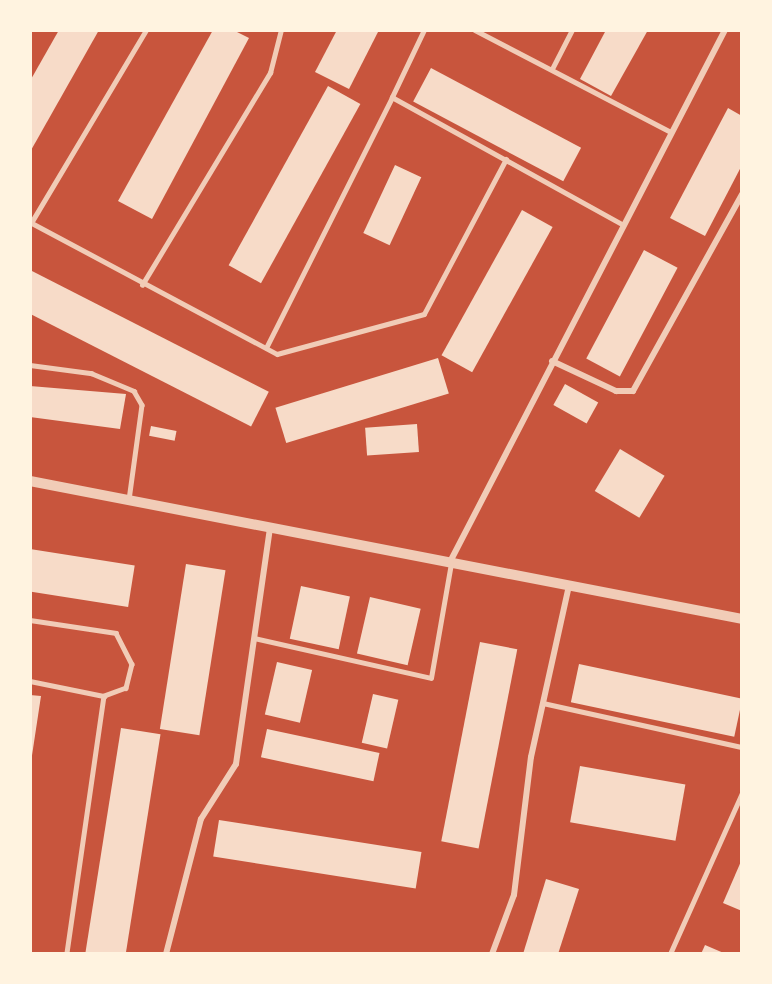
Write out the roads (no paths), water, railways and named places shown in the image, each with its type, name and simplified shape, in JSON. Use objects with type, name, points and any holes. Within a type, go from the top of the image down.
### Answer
[{"type":"street","points":[[451,560],[622,224],[725,30]]},
{"type":"street","points":[[552,361],[616,391],[633,391],[742,194]]},
{"type":"street","points":[[30,481],[451,560],[742,619]]},
{"type":"street","points":[[166,954],[201,819],[236,764],[270,526]]},
{"type":"street","points":[[492,954],[514,896],[543,703],[569,585]]},
{"type":"lane","points":[[146,30],[31,223],[142,285],[277,354],[424,314],[506,159]]},
{"type":"lane","points":[[142,285],[270,72],[281,30]]},
{"type":"lane","points":[[266,348],[424,30]]},
{"type":"lane","points":[[475,30],[671,132]]},
{"type":"lane","points":[[552,69],[572,30]]},
{"type":"lane","points":[[392,97],[622,224]]},
{"type":"lane","points":[[30,364],[91,373],[134,391],[142,405],[129,500]]},
{"type":"lane","points":[[254,639],[431,678],[451,560]]},
{"type":"lane","points":[[30,620],[116,633],[127,647],[131,676],[117,696],[104,696],[30,681]]},
{"type":"lane","points":[[67,954],[104,696]]},
{"type":"lane","points":[[543,703],[742,747]]},
{"type":"lane","points":[[670,954],[742,793]]}]
